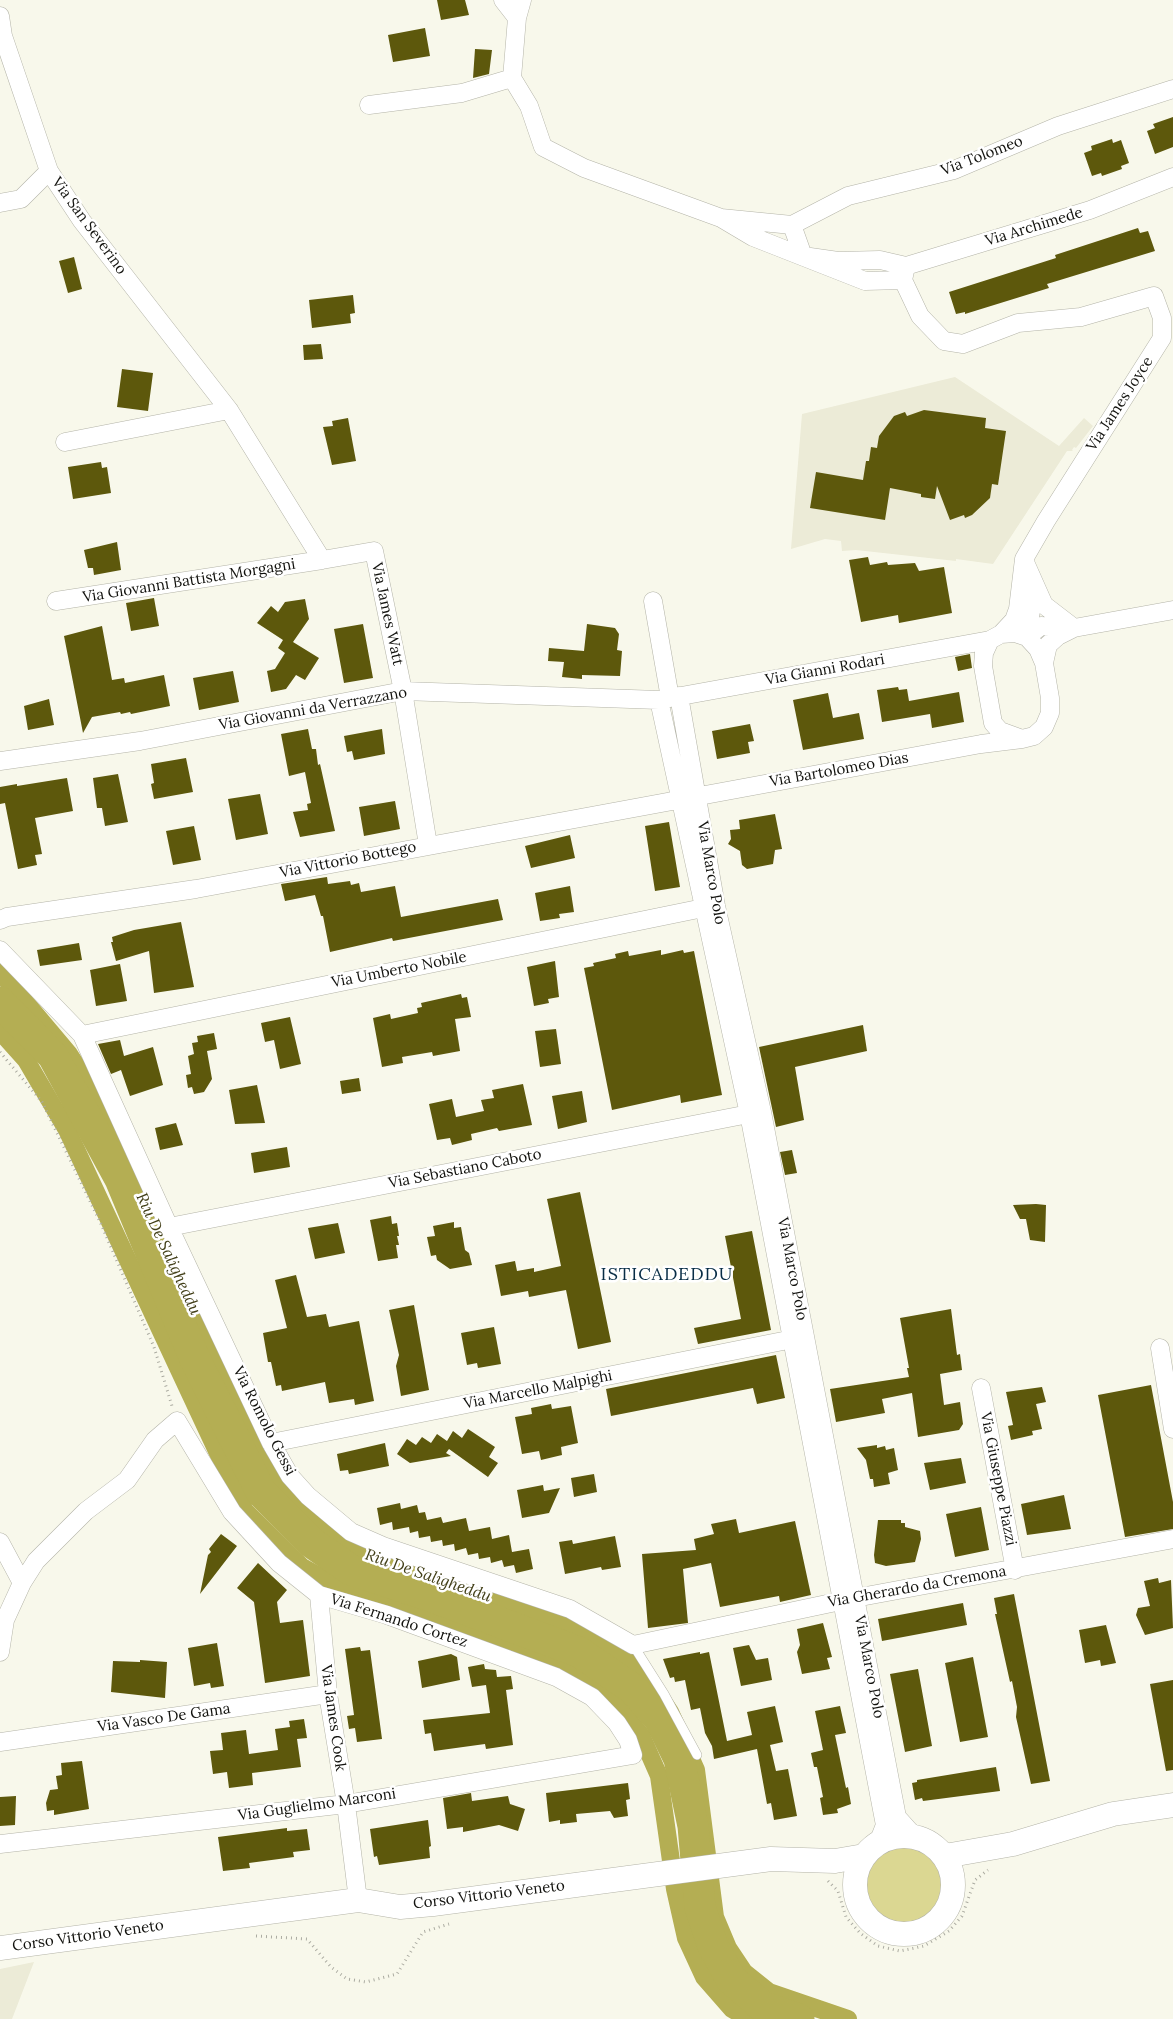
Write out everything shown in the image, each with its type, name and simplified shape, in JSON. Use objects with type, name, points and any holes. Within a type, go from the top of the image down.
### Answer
[{"type":"main road","points":[[944,1856],[978,1852],[1013,1844],[1113,1814],[1173,1805]]},
{"type":"main road","points":[[952,1898],[954,1884],[951,1869],[944,1856],[926,1841],[915,1837],[902,1836],[871,1850],[856,1874],[856,1894],[862,1910],[873,1923],[888,1932],[904,1934],[920,1932],[934,1924],[945,1913],[952,1898],[972,1868],[981,1860],[1013,1844]]},
{"type":"main road","name":"Corso Vittorio Veneto","points":[[0,1948],[358,1900],[400,1907],[433,1904],[771,1859],[835,1861],[871,1850]]},
{"type":"main road","name":"Corso Vittorio Veneto","points":[[801,1860],[834,1874],[856,1894]]},
{"type":"street","points":[[503,0],[517,18]]},
{"type":"street","points":[[522,0],[517,18],[512,78],[529,106],[543,147],[584,168],[721,218],[753,237],[865,281],[904,273]]},
{"type":"street","name":"Via San Severino","points":[[0,16],[3,36],[50,171],[82,221],[228,410]]},
{"type":"street","points":[[370,105],[462,93],[512,78]]},
{"type":"street","name":"Via Tolomeo","points":[[792,225],[848,196],[954,170],[1058,126],[1173,89]]},
{"type":"street","points":[[0,203],[21,199],[50,171]]},
{"type":"street","name":"Via Archimede","points":[[904,273],[1090,210],[1173,177]]},
{"type":"street","points":[[721,218],[792,225],[803,256]]},
{"type":"street","name":"Via James Joyce","points":[[904,273],[920,316],[944,341],[963,344],[1018,323],[1081,317],[1154,296],[1162,318],[1162,338],[1024,559],[1018,610],[1014,620],[996,637]]},
{"type":"street","points":[[66,442],[228,410],[322,560]]},
{"type":"street","name":"Via James Watt","points":[[322,560],[374,551],[403,691],[428,844]]},
{"type":"street","points":[[1024,559],[1044,605],[1074,628]]},
{"type":"street","name":"Via Giovanni Battista Morgagni","points":[[56,601],[322,560]]},
{"type":"street","points":[[1027,637],[1035,584]]},
{"type":"street","name":"Via Marco Polo","points":[[653,601],[669,698],[709,907],[755,1113],[849,1599],[897,1817],[915,1837]]},
{"type":"street","points":[[1027,637],[1041,626],[1074,628],[1173,610]]},
{"type":"street","points":[[1044,663],[1048,645],[1058,636],[1074,628]]},
{"type":"street","points":[[1015,633],[1027,637],[1038,649],[1044,663],[1050,698],[1050,713],[1044,727],[1034,736],[1022,739],[1000,731],[993,722],[983,666],[984,653],[996,637],[1015,633]]},
{"type":"street","name":"Via Gianni Rodari","points":[[669,698],[996,637]]},
{"type":"street","name":"Via Giovanni da Verrazzano","points":[[0,761],[140,741],[403,691],[669,698]]},
{"type":"street","points":[[981,744],[993,722]]},
{"type":"street","name":"Via Bartolomeo Dias","points":[[688,797],[981,744],[1022,739]]},
{"type":"street","name":"Via Vittorio Bottego","points":[[0,920],[7,917],[196,889],[428,844],[688,797]]},
{"type":"street","name":"Via Umberto Nobile","points":[[82,1035],[709,907]]},
{"type":"street","name":"Via Romolo Gessi","points":[[0,950],[82,1035],[169,1227],[271,1443],[290,1476],[308,1496],[351,1532],[382,1546],[570,1609],[633,1645]]},
{"type":"street","name":"Via Sebastiano Caboto","points":[[169,1227],[755,1113]]},
{"type":"street","name":"Via Marcello Malpighi","points":[[271,1443],[799,1337]]},
{"type":"street","points":[[1160,1348],[1173,1429]]},
{"type":"street","name":"Via Giuseppe Piazzi","points":[[981,1388],[1015,1570]]},
{"type":"street","points":[[0,1652],[6,1620],[22,1583],[36,1561],[56,1538],[86,1511],[127,1480],[155,1440],[177,1421]]},
{"type":"street","name":"Via Fernando Cortez","points":[[177,1421],[232,1512],[279,1563],[319,1595],[387,1616],[556,1676],[592,1697],[617,1723],[628,1740],[633,1755]]},
{"type":"street","name":"Via Gherardo da Cremona","points":[[633,1645],[849,1599],[1173,1540]]},
{"type":"street","points":[[0,1542],[22,1583]]},
{"type":"street","name":"Via James Cook","points":[[319,1595],[328,1694],[346,1804],[358,1900]]},
{"type":"street","name":"Via Marco Polo","points":[[849,1599],[885,1825],[871,1850]]},
{"type":"street","name":"Via Vasco De Gama","points":[[0,1742],[328,1694]]},
{"type":"street","name":"Via Guglielmo Marconi","points":[[0,1844],[346,1804],[633,1755]]},
{"type":"lane","name":"Via Romolo Gessi","points":[[633,1645],[664,1694],[696,1755]]},
{"type":"path","points":[[0,1052],[42,1102],[101,1224],[154,1347],[177,1421]]},
{"type":"path","points":[[821,1878],[828,1881],[838,1891],[846,1917],[860,1933],[878,1946],[900,1951],[924,1946],[949,1931],[962,1916],[975,1880],[995,1867]]},
{"type":"path","points":[[254,1935],[307,1939],[330,1967],[347,1979],[366,1982],[397,1974],[423,1932],[456,1921]]},
{"type":"shaded area","points":[[955,377],[1059,446],[1084,418],[1093,426],[1076,448],[1074,447],[1073,451],[1067,451],[993,564],[856,550],[842,551],[841,541],[825,539],[791,549],[802,414]]},
{"type":"shaded area","points":[[904,1847],[918,1850],[931,1858],[939,1871],[942,1885],[939,1899],[931,1912],[918,1920],[904,1923],[890,1920],[877,1912],[869,1899],[866,1885],[869,1871],[877,1858],[890,1850]]},
{"type":"shaded area","points":[[34,1962],[12,2019],[0,2019],[0,1969]]},
{"type":"building","points":[[437,0],[465,0],[469,15],[441,20]]},
{"type":"building","points":[[425,28],[430,56],[393,62],[388,35]]},
{"type":"building","points":[[475,49],[492,50],[489,74],[473,78]]},
{"type":"building","points":[[1173,117],[1173,147],[1155,154],[1147,131],[1155,128],[1153,124]]},
{"type":"building","points":[[1112,139],[1113,143],[1121,140],[1129,163],[1121,166],[1122,169],[1102,176],[1101,173],[1092,176],[1084,153],[1092,150],[1091,146]]},
{"type":"building","points":[[1138,228],[1140,233],[1148,231],[1155,251],[1047,284],[1049,288],[965,314],[965,312],[956,314],[949,292],[1056,258],[1055,255]]},
{"type":"building","points":[[74,257],[82,289],[68,293],[59,261]]},
{"type":"building","points":[[353,295],[355,313],[350,314],[351,323],[312,328],[309,300]]},
{"type":"building","points":[[321,344],[323,359],[304,360],[303,345]]},
{"type":"building","points":[[122,369],[153,373],[148,411],[117,407]]},
{"type":"building","points":[[924,410],[986,418],[985,428],[1006,431],[998,485],[992,484],[990,498],[972,515],[965,518],[964,515],[950,520],[937,486],[935,499],[921,497],[921,494],[890,488],[885,520],[810,508],[816,472],[863,480],[866,461],[869,461],[871,447],[877,448],[879,436],[894,416],[905,412],[907,416]]},
{"type":"building","points":[[348,418],[356,461],[332,465],[323,427],[333,426],[332,421]]},
{"type":"building","points":[[101,462],[102,468],[107,467],[111,493],[73,499],[68,467]]},
{"type":"building","points":[[117,542],[121,570],[94,575],[93,568],[88,568],[84,550]]},
{"type":"building","points":[[868,557],[870,565],[887,562],[888,565],[915,563],[919,571],[944,567],[952,613],[899,623],[898,615],[861,622],[849,560]]},
{"type":"building","points":[[154,598],[159,626],[131,631],[126,603]]},
{"type":"building","points":[[305,599],[309,619],[293,642],[319,658],[305,680],[296,675],[286,689],[271,692],[267,671],[275,669],[285,653],[278,648],[283,640],[257,623],[271,606],[278,612],[285,602]]},
{"type":"building","points":[[363,624],[373,678],[344,683],[334,629]]},
{"type":"building","points":[[587,624],[615,628],[619,634],[617,650],[622,651],[620,676],[582,675],[582,679],[562,677],[564,662],[548,661],[549,648],[584,651]]},
{"type":"building","points":[[102,626],[112,680],[124,678],[125,683],[164,675],[170,706],[131,714],[130,712],[121,714],[120,712],[92,717],[83,733],[64,636]]},
{"type":"building","points":[[970,654],[972,668],[958,671],[955,657]]},
{"type":"building","points":[[233,671],[239,702],[199,710],[193,678]]},
{"type":"building","points":[[898,687],[899,690],[907,689],[909,701],[959,692],[964,722],[932,728],[930,714],[882,722],[877,690]]},
{"type":"building","points":[[828,693],[833,718],[859,713],[864,739],[803,750],[793,700]]},
{"type":"building","points":[[49,699],[54,725],[28,730],[24,706]]},
{"type":"building","points":[[750,724],[754,741],[748,742],[750,753],[717,759],[712,731]]},
{"type":"building","points":[[308,729],[312,749],[316,749],[318,765],[320,764],[335,831],[300,837],[293,812],[308,810],[307,804],[311,803],[305,772],[289,776],[281,734]]},
{"type":"building","points":[[382,729],[385,754],[354,760],[352,751],[347,752],[344,736]]},
{"type":"building","points":[[186,758],[193,792],[154,799],[151,784],[154,783],[151,764]]},
{"type":"building","points":[[118,774],[128,822],[105,826],[102,808],[97,808],[93,778]]},
{"type":"building","points":[[67,778],[73,811],[35,818],[42,854],[35,855],[37,865],[18,869],[5,803],[0,804],[0,787]]},
{"type":"building","points":[[260,794],[268,834],[236,840],[228,799]]},
{"type":"building","points":[[395,801],[400,829],[364,836],[359,807]]},
{"type":"building","points":[[775,814],[782,849],[775,850],[773,864],[747,869],[742,865],[740,851],[728,844],[731,839],[730,830],[740,829],[739,820]]},
{"type":"building","points":[[669,822],[680,887],[655,891],[645,826]]},
{"type":"building","points":[[194,826],[201,860],[173,865],[166,831]]},
{"type":"building","points":[[570,835],[575,858],[531,868],[525,846]]},
{"type":"building","points":[[327,877],[328,884],[350,881],[351,885],[359,883],[361,892],[395,886],[401,917],[498,899],[503,920],[393,941],[392,938],[330,952],[323,916],[321,916],[315,895],[285,901],[281,884]]},
{"type":"building","points":[[570,886],[574,912],[559,914],[560,918],[540,921],[535,893]]},
{"type":"building","points":[[181,922],[194,987],[154,993],[149,951],[116,961],[111,942],[113,942],[112,937],[134,930]]},
{"type":"building","points":[[79,943],[82,960],[40,966],[37,950]]},
{"type":"building","points":[[661,950],[661,955],[683,950],[684,953],[694,951],[722,1095],[681,1103],[680,1095],[612,1110],[584,968],[594,966],[593,963],[616,958],[615,954],[628,951],[629,956]]},
{"type":"building","points":[[555,961],[559,997],[548,999],[549,1003],[534,1006],[527,967]]},
{"type":"building","points":[[120,964],[127,1001],[96,1006],[90,970]]},
{"type":"building","points":[[461,994],[462,998],[467,997],[471,1017],[455,1019],[460,1051],[433,1056],[432,1052],[402,1057],[403,1063],[382,1067],[373,1018],[390,1014],[391,1019],[418,1013],[417,1008],[422,1007],[421,1003]]},
{"type":"building","points":[[290,1017],[301,1064],[280,1069],[274,1040],[265,1042],[261,1023]]},
{"type":"building","points":[[863,1025],[867,1051],[795,1067],[804,1120],[776,1127],[759,1047]]},
{"type":"building","points":[[556,1029],[561,1064],[540,1067],[535,1031]]},
{"type":"building","points":[[214,1033],[217,1049],[207,1051],[212,1079],[204,1092],[194,1094],[192,1087],[188,1088],[186,1075],[191,1074],[188,1056],[194,1054],[192,1043],[198,1042],[197,1036]]},
{"type":"building","points":[[120,1040],[124,1056],[153,1047],[163,1085],[130,1096],[121,1070],[111,1074],[98,1044]]},
{"type":"building","points":[[359,1078],[361,1091],[342,1094],[340,1081]]},
{"type":"building","points":[[523,1084],[532,1125],[499,1131],[497,1128],[471,1134],[472,1140],[452,1145],[450,1138],[437,1140],[429,1104],[452,1099],[456,1117],[484,1111],[481,1100],[494,1098],[492,1090]]},
{"type":"building","points":[[257,1085],[265,1123],[235,1124],[229,1090]]},
{"type":"building","points":[[582,1091],[587,1122],[558,1129],[552,1096]]},
{"type":"building","points":[[176,1123],[183,1145],[160,1150],[155,1128]]},
{"type":"building","points":[[287,1147],[290,1167],[254,1173],[251,1153]]},
{"type":"building","points":[[792,1150],[797,1173],[785,1175],[780,1152]]},
{"type":"building","points":[[580,1192],[611,1342],[578,1349],[566,1290],[529,1297],[528,1291],[501,1296],[495,1265],[515,1261],[517,1271],[534,1268],[534,1272],[561,1266],[547,1199]]},
{"type":"building","points":[[1013,1205],[1046,1205],[1045,1242],[1030,1240],[1026,1219],[1020,1219]]},
{"type":"building","points":[[391,1216],[392,1224],[397,1223],[399,1245],[396,1245],[398,1258],[378,1261],[370,1220]]},
{"type":"building","points":[[454,1222],[454,1228],[461,1227],[465,1250],[469,1253],[472,1265],[450,1269],[437,1260],[436,1255],[431,1256],[427,1237],[435,1236],[433,1226]]},
{"type":"building","points":[[338,1223],[345,1253],[315,1259],[308,1228]]},
{"type":"building","points":[[752,1231],[771,1330],[698,1344],[694,1328],[741,1319],[725,1236]]},
{"type":"building","points":[[296,1275],[307,1317],[326,1314],[329,1327],[359,1321],[374,1401],[355,1405],[354,1399],[329,1403],[325,1382],[282,1391],[281,1385],[276,1386],[271,1362],[268,1362],[263,1333],[287,1328],[275,1280]]},
{"type":"building","points":[[414,1305],[429,1390],[401,1396],[396,1366],[399,1355],[389,1310]]},
{"type":"building","points":[[951,1309],[957,1355],[960,1354],[962,1370],[940,1374],[944,1405],[960,1402],[963,1424],[959,1430],[918,1437],[912,1393],[882,1399],[885,1413],[836,1422],[830,1389],[909,1377],[900,1318]]},
{"type":"building","points":[[494,1327],[501,1364],[478,1368],[477,1363],[467,1365],[461,1333]]},
{"type":"building","points":[[776,1355],[785,1398],[757,1404],[753,1388],[611,1416],[606,1389]]},
{"type":"building","points":[[1151,1385],[1173,1502],[1173,1529],[1125,1537],[1098,1395]]},
{"type":"building","points":[[1042,1387],[1046,1402],[1036,1404],[1042,1429],[1032,1431],[1033,1435],[1011,1440],[1008,1426],[1013,1425],[1006,1392]]},
{"type":"building","points":[[551,1404],[552,1409],[571,1406],[578,1443],[561,1447],[562,1455],[541,1460],[539,1451],[522,1454],[515,1417],[532,1414],[531,1408]]},
{"type":"building","points":[[468,1429],[495,1447],[489,1457],[498,1463],[488,1477],[449,1449],[446,1453],[451,1456],[410,1463],[397,1454],[407,1439],[416,1445],[422,1437],[431,1443],[437,1434],[447,1441],[453,1431],[462,1438]]},
{"type":"building","points":[[385,1443],[389,1466],[349,1474],[348,1470],[340,1471],[337,1454]]},
{"type":"building","points":[[877,1445],[877,1448],[885,1446],[886,1450],[894,1448],[898,1470],[888,1473],[890,1484],[874,1487],[873,1479],[870,1479],[866,1460],[857,1448]]},
{"type":"building","points":[[961,1458],[966,1483],[930,1490],[924,1463]]},
{"type":"building","points":[[594,1474],[597,1492],[574,1497],[571,1478]]},
{"type":"building","points":[[543,1485],[544,1491],[560,1488],[549,1513],[522,1518],[517,1490]]},
{"type":"building","points":[[1064,1495],[1071,1529],[1027,1535],[1021,1504]]},
{"type":"building","points":[[400,1503],[401,1509],[417,1505],[419,1513],[425,1512],[427,1520],[441,1517],[443,1523],[466,1518],[469,1531],[490,1527],[492,1539],[509,1535],[512,1552],[529,1549],[533,1569],[516,1573],[514,1565],[504,1567],[502,1560],[491,1563],[490,1557],[479,1559],[478,1553],[468,1555],[466,1548],[455,1551],[454,1544],[443,1546],[442,1540],[431,1542],[430,1536],[419,1538],[418,1531],[410,1533],[409,1527],[393,1530],[392,1522],[380,1525],[377,1508]]},
{"type":"building","points":[[981,1507],[989,1550],[955,1557],[946,1514]]},
{"type":"building","points":[[736,1519],[739,1533],[795,1521],[811,1595],[780,1602],[779,1596],[720,1607],[711,1563],[683,1569],[688,1623],[648,1628],[642,1554],[696,1550],[694,1539],[714,1534],[711,1524]]},
{"type":"building","points":[[878,1520],[901,1520],[901,1523],[905,1523],[905,1527],[920,1531],[921,1539],[915,1562],[886,1566],[875,1563],[874,1555]]},
{"type":"building","points":[[221,1534],[237,1546],[200,1594],[208,1555],[211,1552],[209,1549]]},
{"type":"building","points":[[615,1536],[621,1567],[602,1570],[601,1567],[565,1574],[559,1542],[572,1540],[573,1544]]},
{"type":"building","points":[[258,1563],[287,1590],[277,1602],[280,1623],[303,1620],[310,1676],[265,1683],[254,1602],[237,1588]]},
{"type":"building","points":[[1158,1578],[1159,1583],[1171,1580],[1173,1628],[1145,1635],[1136,1615],[1138,1608],[1150,1606],[1144,1581]]},
{"type":"building","points":[[1014,1594],[1050,1781],[1031,1784],[1016,1717],[1017,1707],[1012,1681],[1010,1682],[995,1614],[997,1614],[994,1598]]},
{"type":"building","points":[[963,1603],[967,1625],[882,1641],[878,1619]]},
{"type":"building","points":[[823,1623],[832,1657],[827,1658],[830,1669],[802,1674],[797,1652],[800,1645],[797,1629]]},
{"type":"building","points":[[1106,1625],[1116,1663],[1101,1666],[1100,1660],[1085,1663],[1079,1630]]},
{"type":"building","points":[[217,1643],[224,1686],[211,1688],[210,1683],[194,1686],[188,1648]]},
{"type":"building","points":[[749,1645],[756,1660],[768,1658],[772,1680],[741,1686],[733,1648]]},
{"type":"building","points":[[360,1647],[361,1651],[370,1650],[382,1739],[357,1742],[355,1728],[349,1729],[347,1716],[354,1715],[345,1649]]},
{"type":"building","points":[[700,1652],[700,1654],[709,1652],[727,1741],[752,1735],[747,1712],[775,1706],[783,1742],[770,1745],[776,1771],[788,1769],[797,1816],[774,1820],[771,1803],[767,1804],[757,1749],[714,1759],[712,1746],[705,1733],[700,1708],[691,1710],[685,1680],[675,1682],[674,1677],[670,1678],[663,1659]]},
{"type":"building","points":[[451,1654],[457,1657],[460,1680],[422,1688],[418,1661]]},
{"type":"building","points":[[973,1657],[988,1737],[960,1742],[945,1663]]},
{"type":"building","points":[[140,1660],[167,1662],[165,1698],[111,1692],[113,1661],[140,1662]]},
{"type":"building","points":[[484,1664],[485,1669],[496,1670],[497,1677],[511,1676],[513,1689],[506,1690],[513,1745],[486,1749],[485,1744],[434,1751],[431,1733],[425,1734],[423,1720],[490,1713],[486,1685],[472,1687],[468,1667]]},
{"type":"building","points":[[918,1669],[932,1746],[905,1752],[890,1674]]},
{"type":"building","points":[[1173,1680],[1173,1770],[1166,1771],[1150,1684]]},
{"type":"building","points":[[840,1706],[846,1733],[835,1735],[851,1804],[837,1809],[838,1813],[823,1815],[820,1798],[823,1797],[817,1767],[814,1767],[811,1753],[823,1750],[815,1711]]},
{"type":"building","points":[[304,1719],[307,1738],[297,1739],[301,1767],[252,1773],[253,1785],[229,1788],[227,1772],[213,1774],[210,1751],[223,1750],[221,1733],[246,1730],[249,1754],[278,1750],[275,1729],[290,1727],[289,1721]]},
{"type":"building","points":[[82,1761],[89,1809],[54,1815],[54,1810],[47,1811],[46,1803],[50,1790],[58,1789],[56,1776],[62,1775],[61,1763]]},
{"type":"building","points":[[996,1767],[1000,1791],[923,1801],[922,1798],[915,1800],[912,1783],[917,1782],[917,1780]]},
{"type":"building","points":[[628,1783],[630,1799],[626,1800],[628,1816],[614,1818],[610,1811],[576,1814],[577,1822],[560,1824],[560,1820],[549,1822],[546,1793]]},
{"type":"building","points":[[471,1793],[472,1801],[508,1796],[510,1804],[525,1809],[518,1831],[499,1825],[463,1832],[463,1827],[447,1829],[443,1798]]},
{"type":"building","points":[[16,1796],[15,1825],[0,1826],[0,1797]]},
{"type":"building","points":[[428,1820],[431,1846],[429,1847],[430,1858],[379,1865],[377,1856],[374,1857],[370,1829]]},
{"type":"building","points":[[287,1828],[287,1831],[307,1829],[310,1850],[293,1852],[294,1857],[249,1863],[250,1868],[223,1871],[218,1837]]},
{"type":"waterway","name":"Riu De Saligheddu","points":[[0,972],[69,1054],[87,1082],[268,1468],[289,1497],[317,1525],[360,1553],[560,1620],[608,1644],[636,1667],[652,1685],[670,1712],[696,1770],[715,1917],[728,1948],[744,1972],[769,1992],[848,2019]]},
{"type":"waterway","name":"Riu De Saligheddu","points":[[0,1002],[53,1056],[120,1179],[195,1359],[261,1492],[312,1543],[351,1570],[424,1594],[579,1652],[633,1689],[660,1720],[679,1759],[693,1826],[700,1907],[713,1946],[731,1979],[762,2006],[799,2019]]},
{"type":"waterway","name":"Riu De Saligheddu","points":[[0,1031],[26,1060],[67,1130],[245,1511],[302,1567],[351,1594],[532,1653],[581,1675],[611,1699],[641,1735],[659,1776],[675,1889],[686,1938],[704,1977],[732,2009],[749,2019]]},
{"type":"district","name":"ISTICADEDDU","points":[[667,1275]]}]
